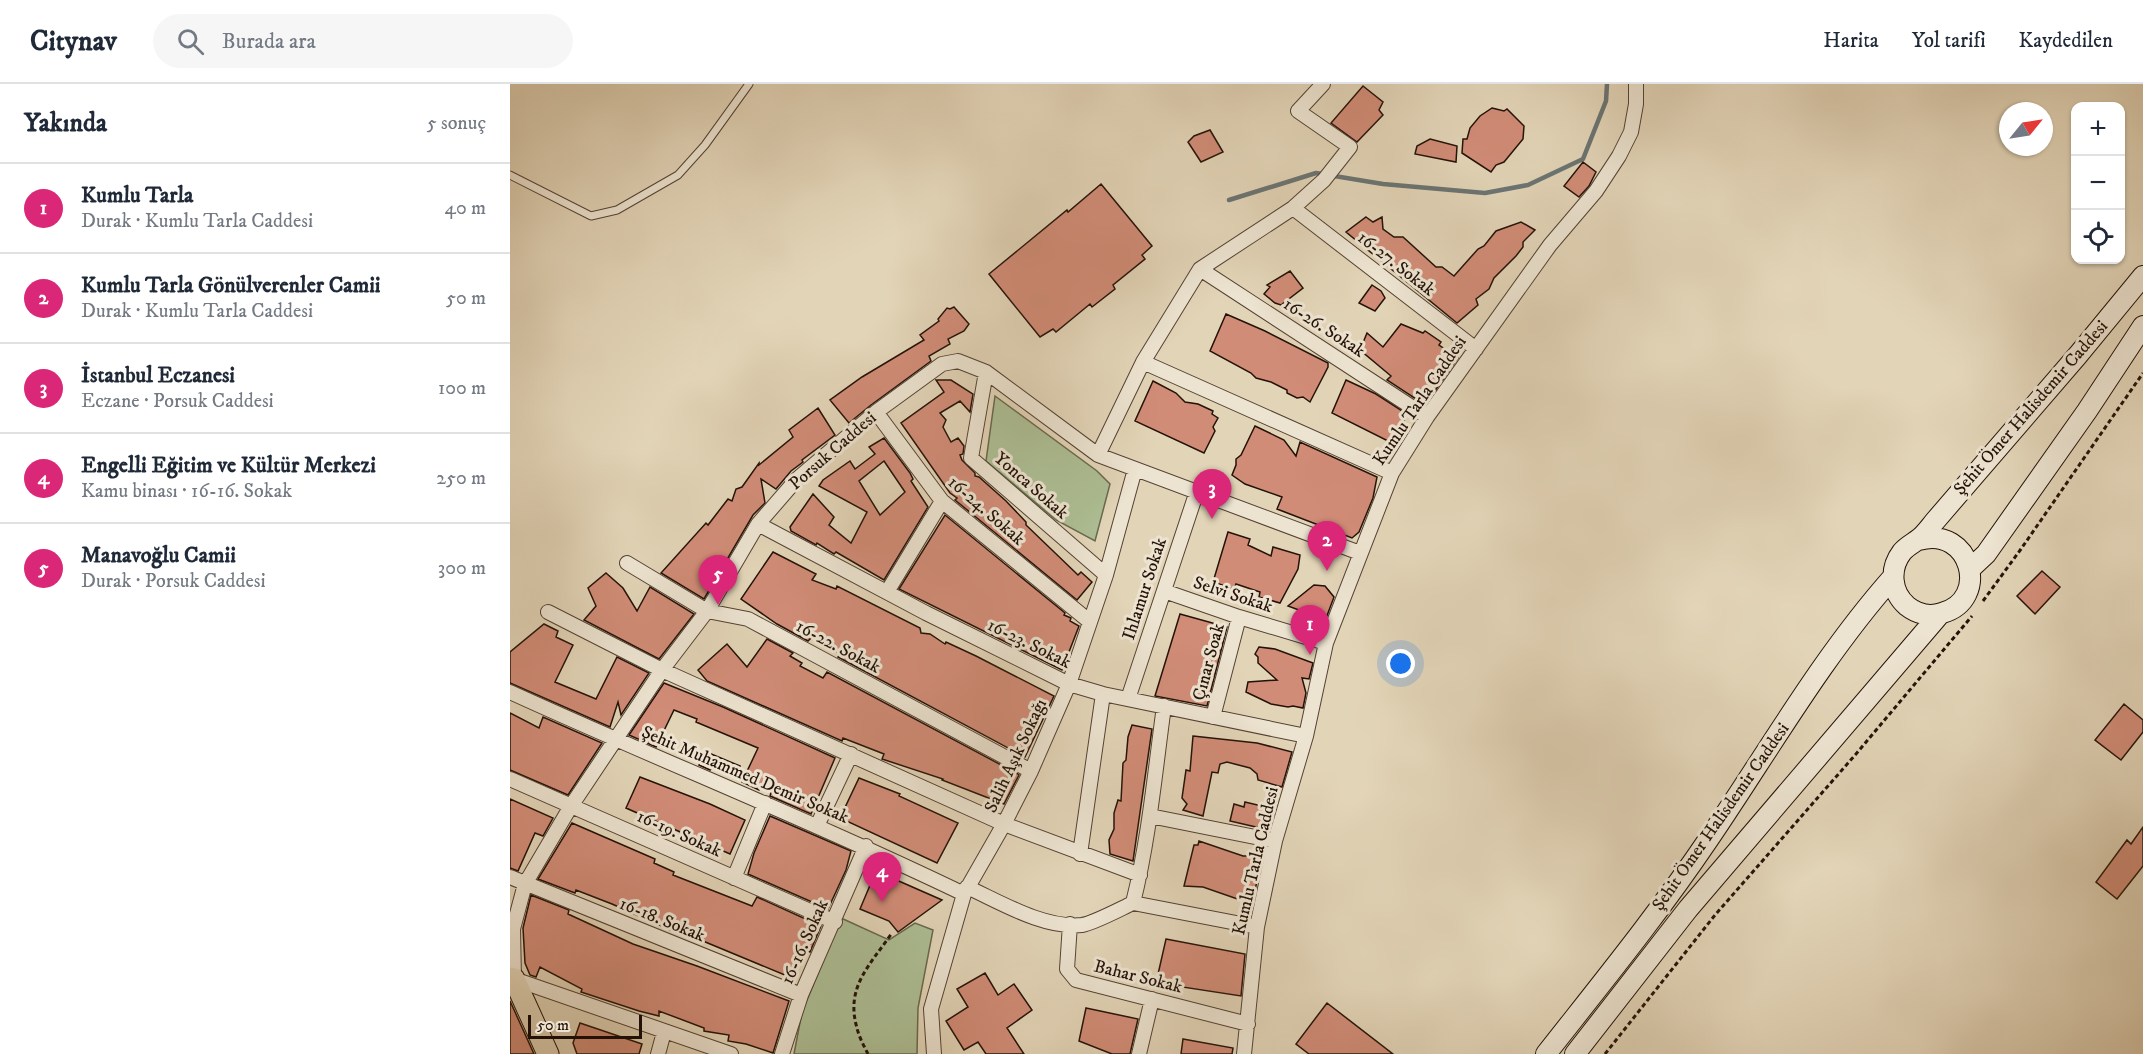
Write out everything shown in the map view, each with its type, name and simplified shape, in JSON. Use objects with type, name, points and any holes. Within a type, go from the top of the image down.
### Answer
[{"type":"main road","name":"Şehit Ömer Halisdemir Caddesi","points":[[1918,540],[2079,355],[2143,276]]},
{"type":"main road","name":"Şehit Ömer Halisdemir Caddesi","points":[[1970,570],[1986,554],[2087,411],[2143,326]]},
{"type":"main road","points":[[1937,538],[1950,542],[1960,550],[1970,570],[1970,585],[1964,597],[1955,607],[1940,614],[1924,614],[1908,607],[1899,596],[1893,577],[1895,566],[1907,546],[1918,540],[1937,538]]},
{"type":"main road","name":"Şehit Ömer Halisdemir Caddesi","points":[[1546,1054],[1673,889],[1830,657],[1864,609],[1893,577]]},
{"type":"main road","name":"Şehit Ömer Halisdemir Caddesi","points":[[1575,1054],[1688,909],[1940,614]]},
{"type":"main road","name":"Porsuk Caddesi","points":[[512,979],[548,1054]]},
{"type":"street","points":[[1098,455],[1143,362],[1200,269],[1293,208],[1324,180],[1350,147],[1298,111],[1323,84]]},
{"type":"street","name":"Kumlu Tarla Caddesi","points":[[1244,1054],[1257,927],[1275,842],[1306,736],[1326,643],[1392,473],[1427,417],[1550,244],[1596,191],[1619,156],[1631,132],[1636,104],[1636,84]]},
{"type":"street","name":"16-27. Sokak","points":[[1293,208],[1476,349]]},
{"type":"street","name":"16-26. Sokak","points":[[1200,269],[1427,417]]},
{"type":"street","name":"Porsuk Caddesi","points":[[512,979],[513,929],[525,884],[571,806],[615,740],[662,670],[707,611],[758,525],[797,479],[876,412],[942,364],[958,361],[986,372],[1098,455],[1360,553]]},
{"type":"street","points":[[1143,362],[1392,473]]},
{"type":"street","name":"Yonca Sokak","points":[[986,372],[971,458],[1106,575]]},
{"type":"street","name":"16-24. Sokak","points":[[876,412],[942,501],[1089,621]]},
{"type":"street","name":"Salih Aşık Sokağı","points":[[934,1054],[931,1009],[966,890],[1031,771],[1069,684],[1106,575],[1135,469]]},
{"type":"street","name":"Ihlamur Sokak","points":[[1128,699],[1197,491]]},
{"type":"street","points":[[887,592],[942,501]]},
{"type":"street","name":"16-23. Sokak","points":[[758,525],[1069,684],[1103,694],[1306,736]]},
{"type":"street","name":"16-22. Sokak","points":[[627,563],[707,611],[748,620],[1031,771]]},
{"type":"street","name":"Selvi Sokak","points":[[1164,591],[1239,617],[1326,643]]},
{"type":"street","points":[[548,612],[662,670],[1004,824],[1140,875]]},
{"type":"street","name":"Çınar Soak","points":[[1213,717],[1239,617]]},
{"type":"street","name":"Şehit Muhammed Demir Sokak","points":[[510,692],[615,740],[966,890],[1026,914],[1057,924],[1070,924]]},
{"type":"street","points":[[1080,854],[1103,694]]},
{"type":"street","points":[[1133,903],[1150,816],[1164,706]]},
{"type":"street","points":[[817,826],[851,754]]},
{"type":"street","name":"16-19. Sokak","points":[[510,778],[835,922]]},
{"type":"street","points":[[734,878],[765,803]]},
{"type":"street","points":[[1150,816],[1275,842]]},
{"type":"street","name":"16-16. Sokak","points":[[782,1054],[801,995],[835,922],[866,846]]},
{"type":"street","name":"16-18. Sokak","points":[[510,877],[801,995]]},
{"type":"street","points":[[1070,924],[1083,925],[1133,903],[1257,927]]},
{"type":"street","name":"Bahar Sokak","points":[[1070,924],[1067,969],[1077,980],[1248,1024]]},
{"type":"street","points":[[512,979],[730,1054]]},
{"type":"street","points":[[1139,1054],[1152,999]]},
{"type":"street","points":[[658,1054],[664,1032]]},
{"type":"lane","points":[[510,175],[591,216],[617,210],[678,175],[705,145],[749,84]]},
{"type":"path","points":[[1982,603],[2143,373]]},
{"type":"path","points":[[1605,1054],[1715,915],[1976,611]]},
{"type":"path","points":[[868,1054],[856,1028],[853,997],[861,978],[892,933]]},
{"type":"green space","points":[[995,396],[1097,471],[1110,484],[1095,541],[1056,520],[986,461]]},
{"type":"green space","points":[[841,918],[889,940],[915,923],[933,930],[918,1008],[917,1054],[794,1054],[802,1012]]},
{"type":"building","points":[[1363,86],[1383,102],[1379,110],[1383,115],[1357,142],[1331,123]]},
{"type":"building","points":[[1492,108],[1504,111],[1507,109],[1524,126],[1523,139],[1504,162],[1496,165],[1491,172],[1462,153],[1463,139],[1467,139],[1470,128],[1480,116]]},
{"type":"building","points":[[1210,130],[1223,152],[1201,162],[1188,142],[1194,136]]},
{"type":"building","points":[[1430,139],[1457,146],[1456,162],[1415,154],[1417,146]]},
{"type":"building","points":[[1583,162],[1596,172],[1589,186],[1579,197],[1564,186]]},
{"type":"building","points":[[1101,184],[1152,246],[1142,255],[1145,259],[1113,285],[1115,289],[1092,307],[1090,304],[1056,332],[1053,329],[1040,337],[989,274]]},
{"type":"building","points":[[1366,217],[1373,222],[1382,217],[1383,229],[1394,237],[1403,237],[1436,267],[1442,267],[1454,276],[1496,231],[1521,222],[1535,230],[1523,242],[1523,247],[1516,256],[1494,278],[1489,289],[1476,299],[1478,305],[1457,323],[1346,232]]},
{"type":"building","points":[[1290,271],[1303,288],[1281,305],[1275,303],[1264,294],[1270,287],[1267,285]]},
{"type":"building","points":[[1372,285],[1381,291],[1385,298],[1375,311],[1359,303]]},
{"type":"building","points":[[954,307],[969,324],[964,331],[948,339],[950,344],[929,356],[931,361],[849,423],[830,400],[862,377],[924,340],[920,335],[939,321],[938,319],[947,308]]},
{"type":"building","points":[[1226,314],[1328,363],[1310,402],[1303,397],[1297,398],[1287,393],[1287,390],[1271,382],[1256,378],[1210,351]]},
{"type":"building","points":[[1401,324],[1423,333],[1425,331],[1441,342],[1439,345],[1458,358],[1425,405],[1387,380],[1391,376],[1360,350],[1367,333],[1383,347]]},
{"type":"building","points":[[936,380],[951,380],[973,394],[970,412],[960,401],[940,413],[946,420],[943,427],[951,442],[958,438],[964,446],[963,454],[960,455],[975,476],[1006,501],[1026,522],[1026,525],[1078,575],[1081,572],[1092,582],[1077,600],[955,500],[957,498],[950,493],[901,423],[944,392]]},
{"type":"building","points":[[1346,380],[1376,394],[1407,414],[1392,443],[1332,413]]},
{"type":"building","points":[[1153,381],[1176,393],[1185,402],[1198,404],[1213,411],[1212,414],[1218,418],[1213,427],[1215,431],[1204,453],[1135,421]]},
{"type":"building","points":[[818,408],[835,435],[802,460],[803,462],[791,471],[776,489],[761,479],[765,503],[753,515],[704,599],[661,573],[706,523],[708,525],[728,499],[732,501],[736,489],[742,487],[759,463],[759,465],[793,437],[789,430]]},
{"type":"building","points":[[1255,426],[1284,440],[1296,456],[1300,442],[1377,477],[1373,498],[1359,532],[1352,538],[1277,509],[1282,497],[1245,484],[1232,475],[1236,459],[1241,455]]},
{"type":"building","points":[[884,438],[910,473],[913,479],[911,481],[928,507],[884,580],[836,552],[834,554],[791,531],[790,527],[813,494],[834,517],[829,525],[851,543],[867,512],[819,486],[823,480],[850,461],[855,469],[875,454],[869,447]],"holes":[[[884,461],[905,492],[880,515],[859,481]]]},
{"type":"building","points":[[945,515],[1065,613],[1064,615],[1071,618],[1070,621],[1079,626],[1062,670],[899,589]]},
{"type":"building","points":[[1228,532],[1250,539],[1248,545],[1271,556],[1273,547],[1300,555],[1298,569],[1280,603],[1259,597],[1260,592],[1236,584],[1234,589],[1213,582]]},
{"type":"building","points":[[773,552],[816,574],[812,580],[836,589],[837,586],[920,628],[921,633],[930,634],[945,644],[946,642],[976,656],[1054,696],[1025,757],[838,657],[841,654],[812,637],[808,641],[777,624],[741,599]]},
{"type":"building","points":[[2042,571],[2060,587],[2035,614],[2017,596]]},
{"type":"building","points":[[606,573],[623,588],[637,611],[650,587],[694,614],[659,659],[584,620],[596,606],[588,588]]},
{"type":"building","points":[[1314,585],[1325,586],[1334,597],[1325,621],[1305,623],[1295,614],[1299,610],[1288,606]]},
{"type":"building","points":[[1180,614],[1227,627],[1207,706],[1155,696]]},
{"type":"building","points":[[544,624],[558,631],[556,637],[573,645],[555,682],[596,699],[617,657],[649,673],[621,715],[618,702],[610,727],[510,683],[510,652]]},
{"type":"building","points":[[767,639],[793,653],[790,656],[802,663],[800,666],[823,678],[827,672],[1018,774],[1004,804],[943,779],[882,759],[884,754],[843,738],[842,741],[707,681],[698,670],[727,644],[747,667]]},
{"type":"building","points":[[1259,647],[1275,649],[1313,663],[1309,679],[1302,678],[1306,693],[1303,708],[1271,704],[1246,692],[1248,682],[1277,680],[1258,663],[1258,657],[1255,654]]},
{"type":"building","points":[[664,683],[835,758],[811,814],[770,796],[774,782],[764,779],[759,790],[742,782],[758,748],[696,722],[697,719],[674,710],[656,747],[629,735]]},
{"type":"building","points":[[2124,704],[2143,720],[2143,732],[2121,760],[2095,740]]},
{"type":"building","points":[[510,713],[539,728],[543,717],[602,743],[568,795],[510,770]]},
{"type":"building","points":[[1132,725],[1152,729],[1133,861],[1110,854],[1109,840],[1114,829],[1114,813],[1118,800],[1121,801],[1123,763],[1126,760],[1128,737]]},
{"type":"building","points":[[1193,736],[1257,743],[1292,752],[1282,787],[1258,780],[1257,774],[1250,768],[1227,762],[1220,764],[1218,773],[1212,772],[1203,816],[1183,810],[1187,804],[1182,798],[1186,770],[1190,771]]},
{"type":"building","points":[[704,751],[740,766],[738,773],[712,767],[710,770],[699,765]]},
{"type":"building","points":[[640,777],[745,820],[730,854],[626,808]]},
{"type":"building","points":[[859,778],[900,794],[899,796],[958,823],[937,863],[840,818]]},
{"type":"building","points":[[510,799],[553,818],[543,836],[535,833],[518,871],[510,868]]},
{"type":"building","points":[[1245,802],[1274,809],[1269,830],[1230,821],[1234,804],[1244,807]]},
{"type":"building","points":[[770,816],[851,851],[846,870],[828,909],[748,874],[754,853]]},
{"type":"building","points":[[572,823],[655,859],[654,863],[674,872],[673,875],[752,906],[757,897],[821,926],[810,952],[803,949],[792,978],[612,904],[538,879]]},
{"type":"building","points":[[2143,827],[2143,866],[2117,899],[2096,882],[2127,840],[2131,844]]},
{"type":"building","points":[[1199,841],[1243,856],[1261,856],[1253,900],[1250,899],[1249,903],[1203,887],[1184,886],[1194,845],[1198,845]]},
{"type":"building","points":[[876,871],[942,900],[898,932],[889,921],[860,909]]},
{"type":"building","points":[[531,895],[569,910],[568,914],[633,944],[789,1001],[773,1053],[728,1041],[729,1035],[704,1031],[704,1028],[659,1011],[659,1016],[581,992],[582,989],[540,967],[536,977],[530,975],[525,963],[523,928]]},
{"type":"building","points":[[1166,939],[1245,954],[1241,996],[1156,983]]},
{"type":"building","points":[[985,973],[998,995],[1014,984],[1032,1010],[1007,1028],[1024,1054],[986,1054],[978,1042],[964,1050],[946,1021],[968,1007],[957,989]]},
{"type":"building","points":[[510,1001],[534,1054],[510,1054]]},
{"type":"building","points":[[1327,1003],[1393,1054],[1309,1054],[1296,1044]]},
{"type":"building","points":[[1086,1008],[1138,1019],[1130,1054],[1112,1054],[1079,1041]]},
{"type":"building","points":[[580,1023],[642,1044],[639,1054],[577,1054],[573,1043]]},
{"type":"building","points":[[1183,1039],[1233,1048],[1232,1054],[1181,1054]]},
{"type":"waterway","points":[[1229,200],[1316,173],[1383,184],[1485,193],[1528,185],[1583,159],[1606,101],[1607,84]]},
{"type":"place","name":"İstanbul Eczanesi","points":[[1212,519]]},
{"type":"place","name":"Kumlu Tarla Gönülverenler Camii","points":[[1327,571]]},
{"type":"place","name":"Manavoğlu Camii","points":[[718,605]]},
{"type":"place","name":"Kumlu Tarla","points":[[1310,655]]},
{"type":"place","name":"Engelli Eğitim ve Kültür Merkezi","points":[[882,902]]}]
